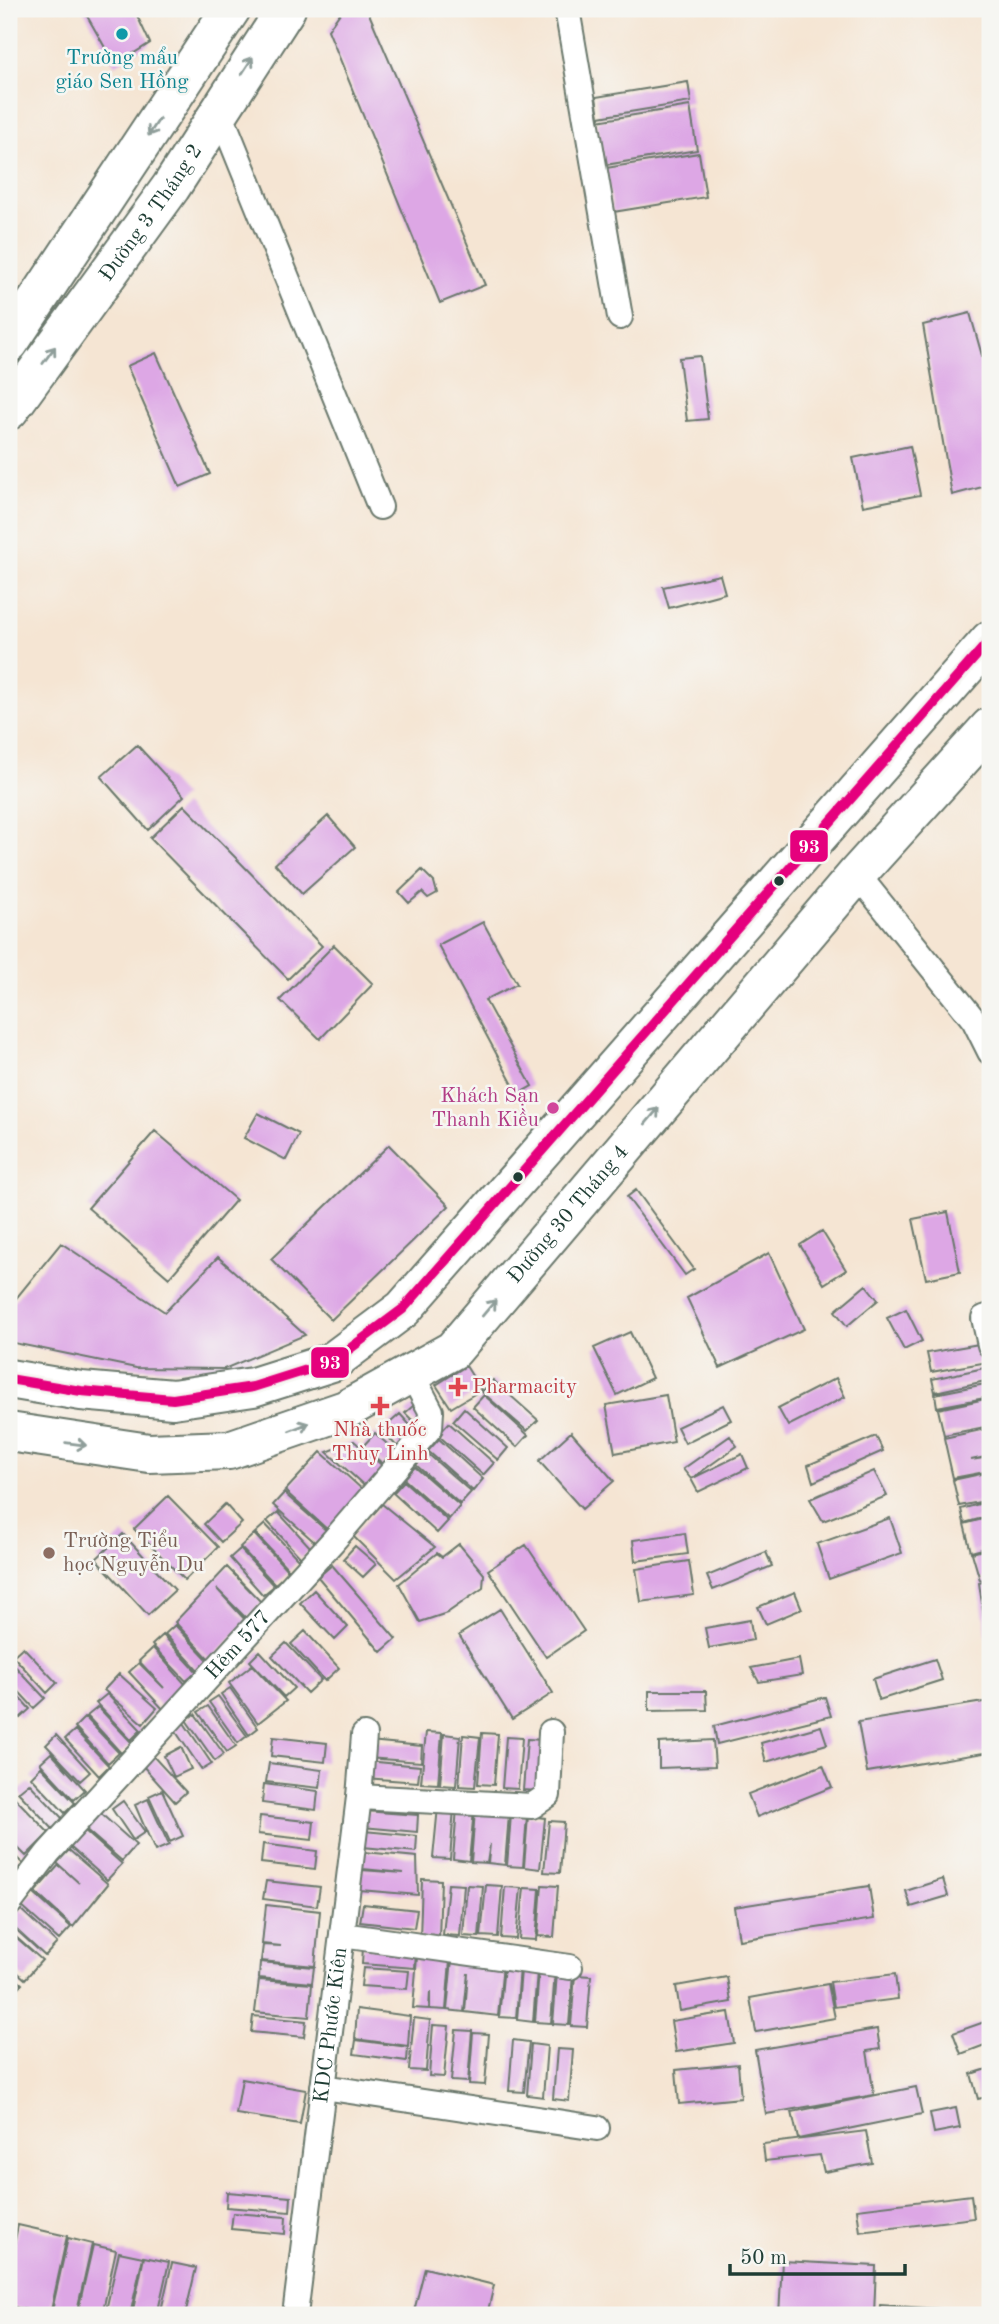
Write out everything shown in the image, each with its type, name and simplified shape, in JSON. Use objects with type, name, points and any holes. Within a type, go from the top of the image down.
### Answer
[{"type":"main road","name":"Đường 3 Tháng 2","points":[[9,343],[232,9]]},
{"type":"main road","name":"Đường 3 Tháng 2","points":[[9,410],[171,187],[285,9]]},
{"type":"main road","points":[[9,1379],[81,1391],[173,1399],[253,1387],[332,1362],[403,1309],[990,640]]},
{"type":"main road","name":"Đường 30 Tháng 4","points":[[9,1432],[149,1453],[229,1450],[345,1410],[453,1350],[857,874],[990,727]]},
{"type":"street","points":[[567,9],[620,317]]},
{"type":"street","points":[[219,110],[380,507]]},
{"type":"street","points":[[857,874],[974,1020],[990,1052]]},
{"type":"street","points":[[990,1316],[984,1318],[990,1345]]},
{"type":"street","name":"Hẻm 577","points":[[9,1904],[48,1853],[333,1541],[430,1428],[431,1411],[412,1375]]},
{"type":"street","points":[[359,1797],[533,1806],[548,1795],[551,1732]]},
{"type":"street","name":"KDC Phước Kiên","points":[[295,2315],[359,1797],[363,1735]]},
{"type":"street","points":[[342,1935],[570,1967]]},
{"type":"street","points":[[323,2088],[597,2128]]},
{"type":"building","name":"Trường mẩu giáo Sen Hồng","points":[[83,9],[134,9],[150,43],[115,65]]},
{"type":"building","points":[[343,9],[367,9],[485,285],[440,303],[328,30]]},
{"type":"building","points":[[688,82],[691,102],[599,117],[596,97]]},
{"type":"building","points":[[690,106],[697,150],[605,165],[597,121]]},
{"type":"building","points":[[699,153],[706,197],[613,212],[606,168]]},
{"type":"building","points":[[970,313],[990,384],[990,485],[952,495],[923,325]]},
{"type":"building","points":[[156,353],[210,474],[180,487],[127,366]]},
{"type":"building","points":[[700,356],[708,419],[687,421],[679,358]]},
{"type":"building","points":[[910,446],[920,495],[863,506],[853,458]]},
{"type":"building","points":[[720,575],[725,593],[669,608],[663,587]]},
{"type":"building","points":[[137,745],[184,796],[148,830],[101,777]]},
{"type":"building","points":[[184,805],[322,946],[288,979],[150,838]]},
{"type":"building","points":[[328,816],[355,847],[302,894],[275,864]]},
{"type":"building","points":[[422,870],[434,882],[437,893],[428,898],[422,892],[409,903],[399,892]]},
{"type":"building","points":[[483,922],[517,984],[485,1000],[532,1086],[518,1094],[438,945]]},
{"type":"building","points":[[334,945],[373,984],[320,1039],[280,1000]]},
{"type":"building","points":[[258,1113],[299,1134],[286,1160],[244,1138]]},
{"type":"building","points":[[155,1131],[236,1200],[169,1278],[88,1208]]},
{"type":"building","points":[[389,1145],[449,1206],[331,1320],[271,1259]]},
{"type":"building","points":[[636,1190],[694,1269],[685,1275],[627,1197]]},
{"type":"building","points":[[948,1212],[960,1272],[926,1279],[913,1219]]},
{"type":"building","points":[[822,1231],[846,1270],[824,1284],[800,1245]]},
{"type":"building","points":[[61,1243],[165,1312],[218,1257],[305,1335],[224,1369],[136,1368],[9,1342],[9,1307]]},
{"type":"building","points":[[769,1253],[804,1329],[720,1368],[687,1298]]},
{"type":"building","points":[[866,1285],[878,1300],[847,1326],[835,1311]]},
{"type":"building","points":[[906,1309],[922,1341],[904,1350],[887,1318]]},
{"type":"building","points":[[630,1332],[652,1378],[617,1395],[594,1348]]},
{"type":"building","points":[[985,1343],[988,1362],[931,1372],[927,1353]]},
{"type":"building","name":"Pharmacity","points":[[466,1366],[481,1390],[451,1408],[436,1385]]},
{"type":"building","points":[[989,1367],[990,1380],[935,1392],[932,1379]]},
{"type":"building","points":[[836,1378],[845,1397],[788,1426],[778,1408]]},
{"type":"building","points":[[493,1380],[538,1420],[527,1431],[482,1392]]},
{"type":"building","points":[[990,1383],[990,1397],[937,1407],[935,1394]]},
{"type":"building","points":[[484,1395],[528,1435],[517,1447],[473,1407]]},
{"type":"building","points":[[666,1395],[674,1442],[615,1453],[606,1405]]},
{"type":"building","points":[[990,1398],[990,1426],[944,1435],[938,1409]]},
{"type":"building","points":[[723,1405],[731,1420],[685,1443],[677,1427]]},
{"type":"building","points":[[413,1406],[425,1420],[420,1428],[405,1413]]},
{"type":"building","points":[[464,1408],[508,1448],[498,1460],[453,1421]]},
{"type":"building","points":[[400,1414],[417,1433],[399,1449],[382,1430]]},
{"type":"building","points":[[449,1423],[494,1463],[483,1475],[438,1435]]},
{"type":"building","points":[[990,1428],[990,1456],[971,1460],[990,1457],[990,1471],[953,1478],[944,1438]]},
{"type":"building","points":[[571,1432],[614,1481],[582,1509],[539,1461]]},
{"type":"building","points":[[375,1433],[396,1452],[384,1465],[363,1446]]},
{"type":"building","points":[[730,1436],[737,1446],[691,1479],[683,1469]]},
{"type":"building","points":[[876,1436],[883,1451],[813,1482],[808,1465]]},
{"type":"building","points":[[439,1439],[483,1479],[473,1491],[428,1451]]},
{"type":"building","points":[[354,1441],[386,1469],[368,1489],[327,1452]]},
{"type":"building","points":[[321,1452],[364,1491],[328,1530],[285,1491]]},
{"type":"building","points":[[427,1453],[471,1492],[460,1504],[416,1465]]},
{"type":"building","points":[[742,1454],[748,1468],[698,1492],[691,1479]]},
{"type":"building","points":[[415,1467],[460,1506],[449,1519],[404,1479]]},
{"type":"building","points":[[874,1471],[887,1496],[823,1521],[810,1499]]},
{"type":"building","points":[[990,1472],[990,1500],[959,1506],[953,1480]]},
{"type":"building","points":[[404,1481],[448,1521],[437,1533],[393,1493]]},
{"type":"building","points":[[284,1493],[329,1533],[318,1545],[273,1505]]},
{"type":"building","points":[[168,1496],[218,1547],[185,1580],[134,1529]]},
{"type":"building","points":[[990,1501],[990,1516],[964,1523],[961,1509]]},
{"type":"building","points":[[225,1504],[242,1523],[221,1542],[204,1524]]},
{"type":"building","points":[[382,1504],[435,1547],[396,1579],[353,1536]]},
{"type":"building","points":[[278,1512],[311,1548],[301,1558],[267,1521]]},
{"type":"building","points":[[990,1517],[990,1547],[971,1552],[964,1524]]},
{"type":"building","points":[[890,1518],[902,1553],[829,1579],[817,1544]]},
{"type":"building","points":[[265,1524],[299,1560],[289,1570],[255,1533]]},
{"type":"building","points":[[685,1533],[688,1554],[635,1561],[633,1540]]},
{"type":"building","points":[[123,1534],[175,1590],[148,1615],[96,1559]]},
{"type":"building","points":[[254,1534],[289,1572],[275,1584],[240,1547]]},
{"type":"building","points":[[459,1544],[484,1574],[483,1588],[447,1613],[420,1622],[399,1584],[437,1553],[442,1557]]},
{"type":"building","points":[[526,1545],[584,1631],[546,1657],[488,1570]]},
{"type":"building","points":[[355,1546],[376,1564],[363,1577],[343,1559]]},
{"type":"building","points":[[990,1548],[990,1578],[980,1580],[972,1553]]},
{"type":"building","points":[[240,1549],[274,1586],[263,1595],[230,1558]]},
{"type":"building","points":[[766,1552],[772,1566],[713,1590],[707,1576]]},
{"type":"building","points":[[689,1561],[694,1595],[641,1602],[636,1569]]},
{"type":"building","points":[[332,1565],[396,1639],[381,1652],[318,1577]]},
{"type":"building","points":[[227,1567],[262,1603],[246,1618],[217,1589],[247,1622],[210,1660],[175,1622]]},
{"type":"building","points":[[990,1580],[990,1653],[989,1653],[979,1583]]},
{"type":"building","points":[[314,1590],[348,1627],[335,1640],[300,1603]]},
{"type":"building","points":[[795,1592],[802,1609],[766,1624],[758,1607]]},
{"type":"building","points":[[500,1609],[553,1693],[512,1719],[459,1635]]},
{"type":"building","points":[[750,1620],[753,1640],[709,1648],[705,1628]]},
{"type":"building","points":[[175,1625],[209,1661],[199,1671],[165,1634]]},
{"type":"building","points":[[305,1631],[339,1668],[325,1681],[291,1644]]},
{"type":"building","points":[[163,1635],[197,1672],[186,1681],[152,1645]]},
{"type":"building","points":[[286,1643],[321,1680],[307,1693],[272,1656]]},
{"type":"building","points":[[23,1647],[57,1683],[47,1693],[13,1656]]},
{"type":"building","points":[[153,1648],[187,1686],[163,1709],[129,1672],[139,1663],[164,1688],[139,1661]]},
{"type":"building","points":[[260,1651],[294,1688],[284,1697],[250,1661]]},
{"type":"building","points":[[799,1659],[802,1675],[759,1682],[751,1668]]},
{"type":"building","points":[[935,1659],[942,1680],[879,1700],[873,1679]]},
{"type":"building","points":[[11,1662],[45,1698],[34,1708],[9,1681]]},
{"type":"building","points":[[252,1665],[286,1701],[258,1723],[229,1683]]},
{"type":"building","points":[[119,1674],[157,1708],[143,1724],[104,1690]]},
{"type":"building","points":[[9,1686],[30,1709],[20,1718],[9,1706]]},
{"type":"building","points":[[230,1688],[258,1728],[249,1735],[221,1694]]},
{"type":"building","points":[[649,1691],[706,1691],[707,1710],[649,1711]]},
{"type":"building","points":[[107,1694],[141,1730],[131,1740],[96,1703]]},
{"type":"building","points":[[218,1696],[247,1736],[238,1743],[209,1702]]},
{"type":"building","points":[[825,1697],[831,1716],[717,1744],[714,1726]]},
{"type":"building","points":[[990,1701],[990,1752],[867,1772],[858,1722]]},
{"type":"building","points":[[208,1706],[236,1746],[227,1752],[198,1712]]},
{"type":"building","points":[[98,1707],[132,1743],[121,1753],[87,1716]]},
{"type":"building","points":[[195,1714],[224,1754],[215,1761],[186,1720]]},
{"type":"building","points":[[85,1717],[119,1753],[108,1763],[75,1727]]},
{"type":"building","points":[[184,1723],[212,1764],[202,1770],[174,1729]]},
{"type":"building","points":[[821,1726],[827,1744],[766,1762],[761,1743]]},
{"type":"building","points":[[75,1730],[109,1766],[99,1776],[65,1739]]},
{"type":"building","points":[[426,1732],[442,1733],[438,1784],[421,1783]]},
{"type":"building","points":[[482,1733],[498,1734],[494,1785],[478,1784]]},
{"type":"building","points":[[444,1734],[460,1736],[456,1786],[440,1785]]},
{"type":"building","points":[[56,1735],[90,1772],[80,1781],[46,1745]]},
{"type":"building","points":[[463,1735],[480,1737],[475,1787],[459,1786]]},
{"type":"building","points":[[273,1737],[327,1743],[325,1762],[271,1756]]},
{"type":"building","points":[[506,1737],[522,1738],[518,1789],[502,1788]]},
{"type":"building","points":[[527,1739],[543,1740],[539,1791],[523,1790]]},
{"type":"building","points":[[713,1740],[715,1766],[659,1768],[659,1743]]},
{"type":"building","points":[[369,1741],[422,1746],[421,1762],[367,1758]]},
{"type":"building","points":[[181,1747],[191,1769],[174,1777],[164,1756]]},
{"type":"building","points":[[51,1753],[85,1790],[74,1800],[40,1763]]},
{"type":"building","points":[[152,1755],[186,1792],[175,1802],[142,1765]]},
{"type":"building","points":[[366,1761],[420,1766],[418,1782],[365,1778]]},
{"type":"building","points":[[269,1763],[322,1770],[320,1788],[266,1782]]},
{"type":"building","points":[[823,1765],[832,1787],[757,1817],[748,1794]]},
{"type":"building","points":[[41,1767],[75,1803],[65,1813],[31,1777]]},
{"type":"building","points":[[29,1783],[63,1819],[53,1829],[18,1792]]},
{"type":"building","points":[[264,1784],[318,1791],[316,1810],[262,1803]]},
{"type":"building","points":[[162,1790],[183,1836],[170,1842],[149,1796]]},
{"type":"building","points":[[15,1798],[49,1833],[26,1856],[9,1839],[9,1804]]},
{"type":"building","points":[[148,1799],[169,1845],[155,1851],[135,1805]]},
{"type":"building","points":[[123,1801],[145,1832],[133,1840],[112,1809]]},
{"type":"building","points":[[438,1807],[454,1808],[450,1859],[433,1858]]},
{"type":"building","points":[[457,1808],[474,1810],[469,1861],[453,1859]]},
{"type":"building","points":[[98,1811],[136,1845],[122,1861],[83,1827]]},
{"type":"building","points":[[364,1811],[418,1815],[417,1832],[363,1827]]},
{"type":"building","points":[[475,1811],[509,1814],[505,1865],[488,1863],[490,1844],[487,1863],[471,1862]]},
{"type":"building","points":[[511,1815],[527,1816],[523,1867],[507,1866]]},
{"type":"building","points":[[260,1816],[314,1822],[312,1840],[258,1834]]},
{"type":"building","points":[[528,1816],[545,1818],[540,1869],[524,1867]]},
{"type":"building","points":[[549,1821],[564,1822],[560,1873],[544,1872]]},
{"type":"building","points":[[84,1830],[122,1864],[107,1880],[69,1846]]},
{"type":"building","points":[[364,1831],[417,1836],[416,1852],[363,1847]]},
{"type":"building","points":[[263,1844],[317,1851],[315,1869],[261,1863]]},
{"type":"building","points":[[9,1850],[23,1864],[11,1876],[9,1874]]},
{"type":"building","points":[[69,1850],[108,1884],[73,1927],[35,1892],[59,1865],[79,1883],[57,1863]]},
{"type":"building","points":[[364,1852],[417,1857],[418,1895],[360,1890],[361,1870],[404,1873],[363,1869]]},
{"type":"building","points":[[422,1879],[441,1880],[439,1939],[420,1939]]},
{"type":"building","points":[[943,1879],[948,1896],[911,1907],[906,1891]]},
{"type":"building","points":[[266,1881],[320,1887],[317,1906],[263,1899]]},
{"type":"building","points":[[448,1884],[464,1885],[460,1936],[443,1935]]},
{"type":"building","points":[[467,1885],[483,1886],[479,1937],[463,1936]]},
{"type":"building","points":[[486,1885],[502,1886],[498,1937],[481,1936]]},
{"type":"building","points":[[542,1885],[558,1886],[554,1937],[538,1936]]},
{"type":"building","points":[[869,1886],[874,1919],[739,1940],[734,1907]]},
{"type":"building","points":[[505,1887],[521,1888],[516,1939],[501,1938]]},
{"type":"building","points":[[524,1888],[540,1889],[536,1940],[519,1939]]},
{"type":"building","points":[[33,1893],[71,1927],[59,1940],[21,1906]]},
{"type":"building","points":[[363,1904],[417,1910],[414,1928],[360,1922]]},
{"type":"building","points":[[266,1905],[320,1911],[315,1966],[261,1961],[263,1945],[281,1946],[262,1944]]},
{"type":"building","points":[[19,1908],[57,1943],[45,1956],[9,1923]]},
{"type":"building","points":[[9,1931],[42,1960],[25,1979],[9,1965]]},
{"type":"building","points":[[363,1947],[416,1952],[415,1968],[362,1964]]},
{"type":"building","points":[[417,1957],[450,1960],[446,2010],[430,2009],[430,1992],[429,2009],[413,2008]]},
{"type":"building","points":[[452,1959],[503,1964],[498,2016],[465,2012],[468,1973],[464,2012],[447,2010]]},
{"type":"building","points":[[260,1962],[314,1967],[312,1983],[259,1978]]},
{"type":"building","points":[[504,1966],[520,1967],[516,2018],[499,2017]]},
{"type":"building","points":[[363,1968],[409,1971],[407,1989],[361,1986]]},
{"type":"building","points":[[521,1970],[537,1971],[533,2022],[517,2020]]},
{"type":"building","points":[[539,1971],[555,1972],[551,2023],[535,2022]]},
{"type":"building","points":[[9,1972],[22,1984],[10,1997],[9,1996]]},
{"type":"building","points":[[557,1973],[573,1974],[569,2025],[553,2024]]},
{"type":"building","points":[[895,1974],[898,1999],[834,2007],[830,1982]]},
{"type":"building","points":[[575,1975],[591,1976],[587,2027],[571,2026]]},
{"type":"building","points":[[727,1977],[731,2002],[680,2011],[676,1986]]},
{"type":"building","points":[[259,1980],[312,1984],[309,2017],[255,2012]]},
{"type":"building","points":[[828,1984],[835,2018],[756,2032],[750,1998]]},
{"type":"building","points":[[357,2009],[410,2016],[408,2046],[355,2039]]},
{"type":"building","points":[[729,2012],[734,2043],[676,2052],[671,2021]]},
{"type":"building","points":[[253,2016],[306,2021],[304,2037],[251,2032]]},
{"type":"building","points":[[414,2018],[430,2020],[426,2071],[409,2070]]},
{"type":"building","points":[[990,2020],[990,2043],[961,2054],[953,2033]]},
{"type":"building","points":[[433,2025],[449,2026],[444,2077],[429,2076]]},
{"type":"building","points":[[877,2029],[880,2049],[867,2051],[874,2095],[766,2114],[755,2050]]},
{"type":"building","points":[[456,2030],[472,2031],[468,2082],[451,2081]]},
{"type":"building","points":[[473,2033],[489,2034],[485,2085],[469,2084]]},
{"type":"building","points":[[356,2040],[408,2047],[407,2061],[354,2054]]},
{"type":"building","points":[[513,2040],[529,2042],[524,2092],[509,2091]]},
{"type":"building","points":[[531,2044],[547,2046],[543,2097],[527,2095]]},
{"type":"building","points":[[557,2049],[573,2050],[569,2101],[553,2099]]},
{"type":"building","points":[[738,2064],[741,2098],[679,2104],[676,2070]]},
{"type":"building","points":[[990,2068],[990,2096],[978,2099],[971,2074]]},
{"type":"building","points":[[242,2079],[306,2090],[300,2124],[236,2114]]},
{"type":"building","points":[[916,2087],[922,2114],[798,2139],[792,2112]]},
{"type":"building","points":[[956,2108],[960,2128],[934,2133],[930,2113]]},
{"type":"building","points":[[866,2131],[872,2163],[824,2172],[820,2155],[765,2161],[763,2144]]},
{"type":"building","points":[[227,2192],[291,2197],[290,2212],[226,2207]]},
{"type":"building","points":[[971,2195],[974,2218],[860,2232],[857,2209]]},
{"type":"building","points":[[233,2213],[286,2217],[285,2234],[231,2229]]},
{"type":"building","points":[[18,2225],[67,2236],[50,2315],[9,2306],[9,2270]]},
{"type":"building","points":[[68,2238],[92,2244],[76,2315],[51,2315]]},
{"type":"building","points":[[93,2245],[116,2250],[102,2315],[77,2315]]},
{"type":"building","points":[[119,2252],[143,2257],[130,2315],[105,2315]]},
{"type":"building","points":[[144,2257],[169,2262],[157,2315],[132,2315]]},
{"type":"building","points":[[782,2261],[876,2266],[874,2315],[779,2315]]},
{"type":"building","points":[[172,2263],[196,2268],[185,2315],[160,2315]]},
{"type":"building","points":[[425,2268],[494,2285],[487,2315],[413,2315]]},
{"type":"building","points":[[880,2305],[986,2312],[986,2315],[879,2315]]},
{"type":"transit line","name":"93","points":[[9,1379],[81,1391],[173,1399],[253,1387],[332,1362],[403,1309],[990,640]]},
{"type":"place","name":"Trường mẩu giáo Sen Hồng","points":[[122,34]]},
{"type":"place","name":"Khách Sạn Thanh Kiều","points":[[553,1108]]},
{"type":"place","name":"Pharmacity","points":[[458,1387]]},
{"type":"place","name":"Nhà thuốc Thùy Linh","points":[[380,1406]]},
{"type":"place","name":"Trường Tiểu học Nguyễn Du","points":[[49,1553]]}]
